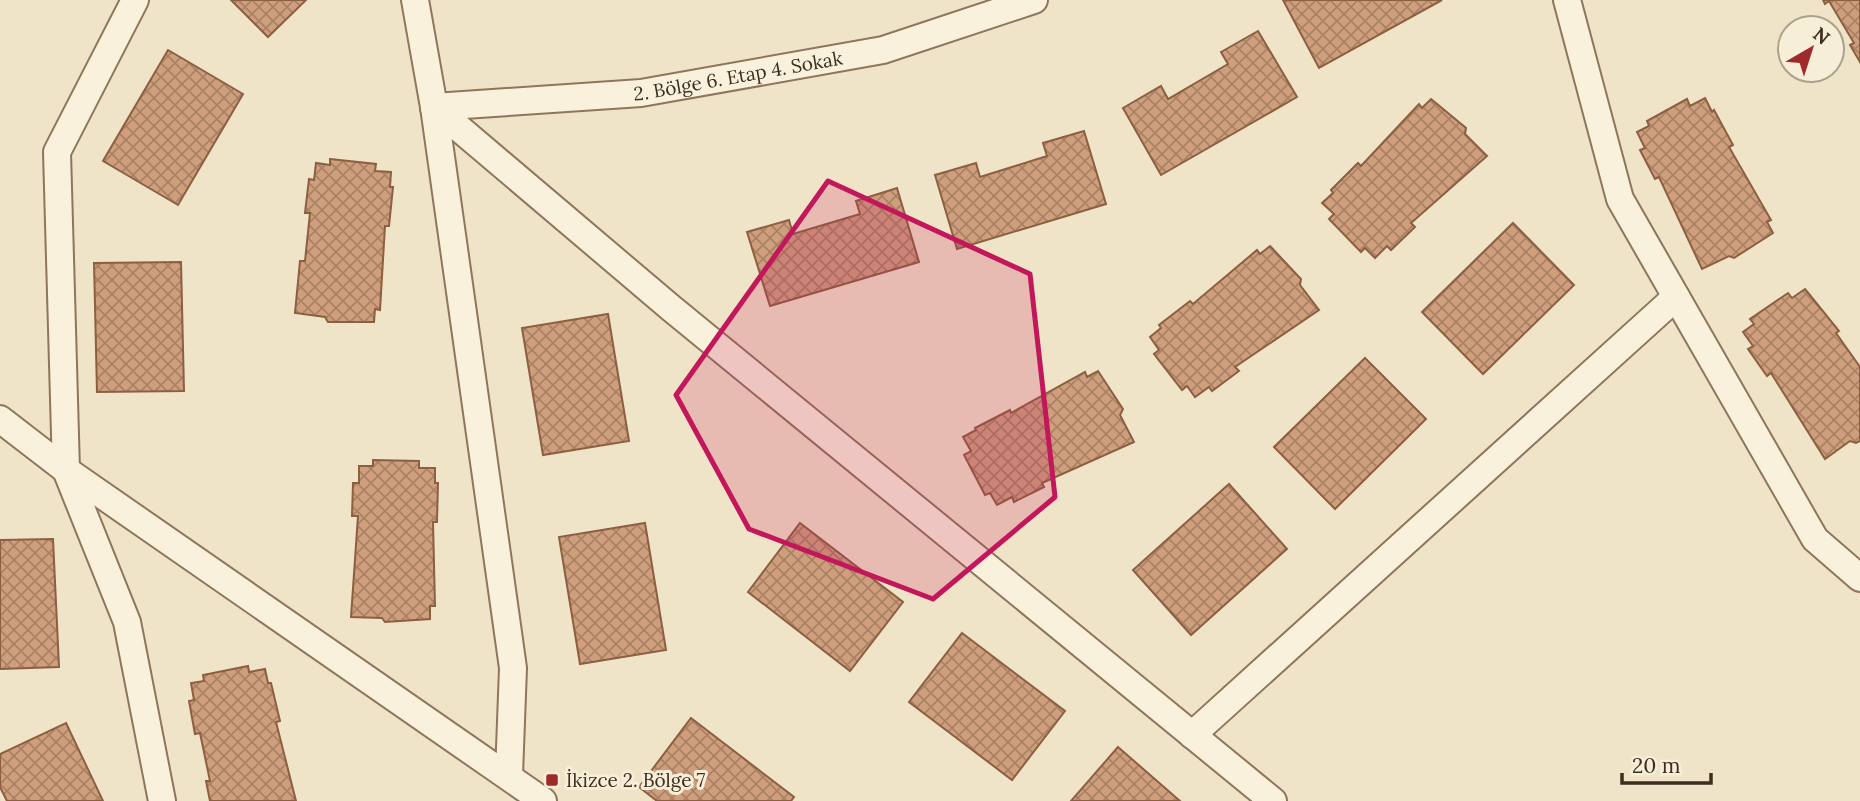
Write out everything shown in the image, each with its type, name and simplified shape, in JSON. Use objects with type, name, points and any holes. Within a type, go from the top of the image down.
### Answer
[{"type":"street","points":[[135,0],[57,152],[66,470],[127,622],[162,801]]},
{"type":"street","points":[[415,0],[435,107],[513,668],[509,775]]},
{"type":"street","name":"2. Bölge 6. Etap 4. Sokak","points":[[435,107],[642,93],[883,50],[1034,0]]},
{"type":"street","points":[[1567,0],[1620,199],[1815,539],[1860,578]]},
{"type":"street","points":[[435,107],[671,308],[1273,801]]},
{"type":"street","points":[[1192,735],[1676,297]]},
{"type":"street","points":[[0,419],[66,470],[543,801]]},
{"type":"highlighted area","points":[[828,181],[1030,274],[1055,497],[933,599],[749,529],[676,395]]},
{"type":"building","points":[[231,0],[306,0],[268,37]]},
{"type":"building","points":[[1283,0],[1442,0],[1319,68]]},
{"type":"building","points":[[1823,0],[1860,0],[1860,62],[1850,45],[1854,43],[1846,30],[1846,14],[1837,14],[1829,1],[1825,4]]},
{"type":"building","points":[[1258,31],[1297,97],[1161,175],[1123,108],[1161,86],[1168,99],[1228,64],[1221,52]]},
{"type":"building","points":[[168,50],[243,94],[178,205],[103,161]]},
{"type":"building","points":[[1705,98],[1733,145],[1729,147],[1771,220],[1767,222],[1773,233],[1734,258],[1729,256],[1702,269],[1659,177],[1655,179],[1640,150],[1645,148],[1637,132],[1649,126],[1647,121],[1687,99],[1690,106]]},
{"type":"building","points":[[1431,99],[1466,128],[1465,134],[1487,156],[1411,223],[1415,227],[1391,250],[1387,246],[1375,258],[1365,248],[1361,252],[1329,219],[1334,214],[1322,203],[1333,193],[1331,190],[1358,163],[1361,166],[1419,104],[1422,108]]},
{"type":"building","points":[[1084,131],[1106,204],[957,249],[935,175],[976,163],[980,177],[1047,156],[1043,143]]},
{"type":"building","points":[[330,159],[376,164],[375,171],[391,172],[390,187],[393,187],[389,226],[385,226],[380,310],[375,309],[374,322],[328,322],[325,317],[295,313],[300,261],[305,261],[310,213],[305,213],[309,179],[314,180],[316,163],[330,165]]},
{"type":"building","points":[[897,188],[919,262],[770,306],[747,232],[789,220],[793,234],[860,214],[856,201]]},
{"type":"building","points":[[1513,223],[1574,285],[1483,374],[1422,312]]},
{"type":"building","points":[[1270,246],[1301,279],[1300,285],[1319,310],[1235,367],[1239,371],[1212,391],[1209,387],[1195,397],[1187,386],[1182,390],[1154,354],[1159,350],[1150,337],[1161,328],[1159,325],[1190,301],[1193,304],[1257,250],[1260,254]]},
{"type":"building","points":[[181,262],[184,391],[97,392],[94,263]]},
{"type":"building","points":[[1805,289],[1839,331],[1836,333],[1860,367],[1860,441],[1850,441],[1825,459],[1771,373],[1767,376],[1748,349],[1753,346],[1743,332],[1754,324],[1750,319],[1788,293],[1792,298]]},
{"type":"building","points":[[608,314],[629,441],[543,455],[522,328]]},
{"type":"building","points":[[1365,358],[1426,419],[1335,509],[1274,447]]},
{"type":"building","points":[[1098,371],[1123,409],[1120,415],[1134,442],[1042,483],[1044,487],[1014,502],[1012,497],[997,505],[990,493],[985,495],[964,455],[971,451],[963,437],[976,430],[975,428],[1010,410],[1011,413],[1085,372],[1087,377]]},
{"type":"building","points":[[373,460],[419,461],[419,468],[435,468],[435,483],[438,483],[437,522],[433,522],[435,606],[430,606],[430,619],[385,622],[382,618],[351,617],[358,516],[352,516],[353,483],[359,483],[359,466],[373,466]]},
{"type":"building","points":[[1229,484],[1287,549],[1191,635],[1133,570]]},
{"type":"building","points":[[645,523],[666,650],[580,664],[559,537]]},
{"type":"building","points":[[800,523],[903,602],[850,671],[748,592]]},
{"type":"building","points":[[53,539],[59,667],[0,669],[0,540]]},
{"type":"building","points":[[962,633],[1065,711],[1012,780],[909,702]]},
{"type":"building","points":[[248,666],[249,672],[265,669],[268,683],[271,683],[280,721],[276,722],[296,801],[210,801],[206,781],[210,781],[200,733],[195,734],[189,701],[194,700],[191,683],[204,681],[203,675]]},
{"type":"building","points":[[691,718],[794,797],[791,801],[657,801],[639,787]]},
{"type":"building","points":[[66,723],[103,801],[7,801],[0,787],[0,754]]},
{"type":"building","points":[[1118,747],[1180,801],[1071,801]]},
{"type":"place","name":"İkizce 2. Bölge 7","points":[[552,780]]}]
